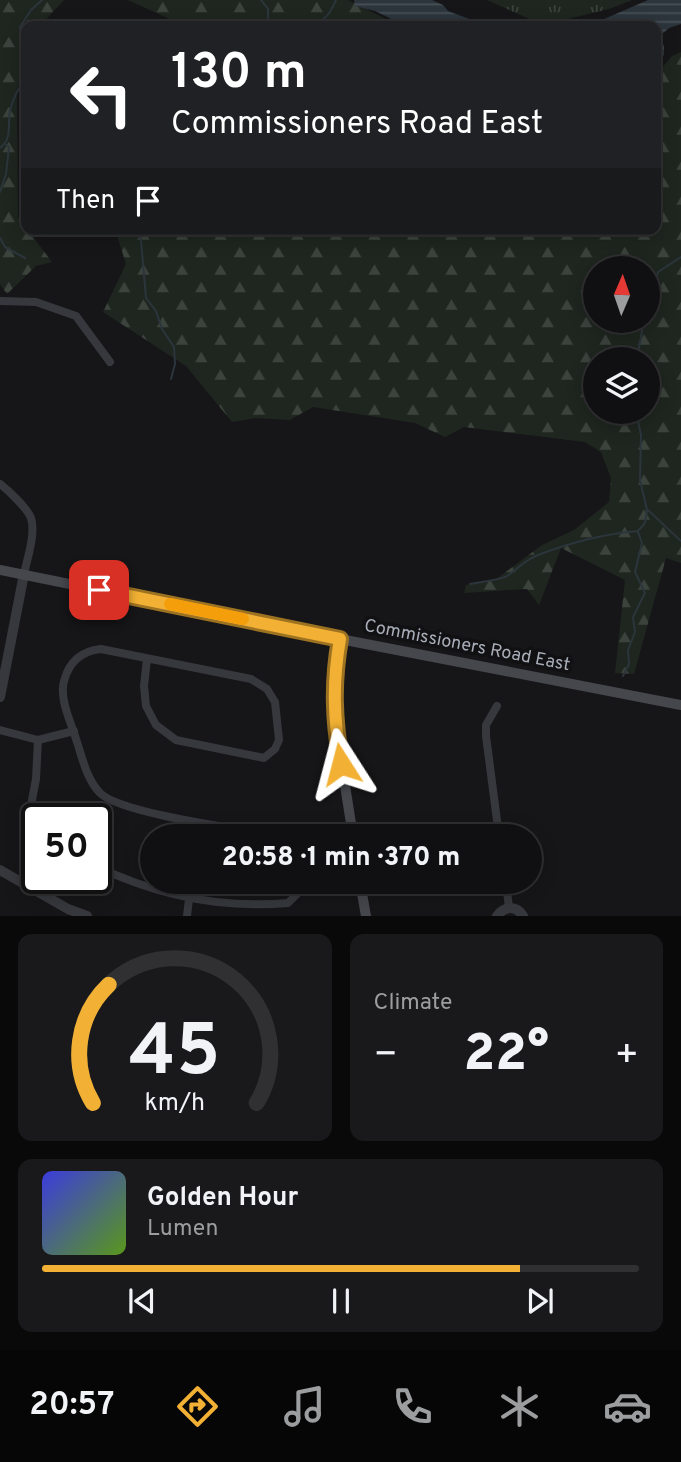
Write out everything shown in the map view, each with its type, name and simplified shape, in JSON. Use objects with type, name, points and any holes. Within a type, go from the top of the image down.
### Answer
[{"type":"main road","name":"Commissioners Road East","points":[[0,570],[681,705]]},
{"type":"main road","points":[[340,639],[334,671],[334,716],[351,824]]},
{"type":"main road","points":[[362,894],[366,916]]},
{"type":"street","points":[[0,301],[36,302],[76,316],[110,362]]},
{"type":"street","points":[[0,484],[31,518],[31,537],[0,697]]},
{"type":"street","points":[[147,659],[144,685],[146,706],[156,725],[176,740],[264,758],[275,749],[279,740],[275,702],[267,688],[251,679],[101,649],[90,650],[74,659],[67,669],[62,685],[65,704],[89,777],[97,791],[117,804],[208,824]]},
{"type":"street","points":[[497,706],[486,725],[486,736],[497,824]]},
{"type":"street","points":[[0,730],[38,740],[74,731]]},
{"type":"street","points":[[32,803],[38,740]]},
{"type":"street","points":[[0,870],[68,909],[87,916]]},
{"type":"street","points":[[112,874],[130,883],[207,903],[288,903],[297,894]]},
{"type":"street","points":[[507,894],[509,908]]},
{"type":"street","points":[[187,916],[189,899]]},
{"type":"street","points":[[497,916],[502,910],[509,908],[518,910],[523,916]]},
{"type":"green space","points":[[0,0],[64,0],[45,21],[21,21],[21,75],[17,91],[18,217],[21,221],[21,235],[32,235],[52,262],[36,266],[7,294],[0,284]]},
{"type":"green space","points":[[128,0],[348,0],[390,21],[174,21]]},
{"type":"green space","points":[[487,0],[632,0],[609,9],[560,21],[534,21]]},
{"type":"green space","points":[[681,52],[681,563],[666,558],[634,674],[615,673],[625,580],[561,548],[539,605],[527,589],[464,593],[466,585],[495,580],[542,545],[574,530],[609,502],[611,478],[601,452],[585,442],[464,427],[445,437],[415,423],[313,407],[290,420],[255,418],[232,422],[186,366],[103,312],[126,264],[117,235],[661,235],[661,69],[672,56]]},
{"type":"shaded area","points":[[354,0],[432,0],[443,5],[448,11],[475,21],[396,21],[375,11],[355,6]]},
{"type":"shaded area","points":[[648,0],[681,0],[681,24],[669,28],[661,35],[661,21],[600,21]]},
{"type":"shaded area","points":[[661,44],[664,45],[664,55],[661,58]]},
{"type":"waterway","points":[[24,21],[42,0]]},
{"type":"waterway","points":[[261,0],[268,9],[268,21]]},
{"type":"waterway","points":[[320,21],[330,12],[336,0]]},
{"type":"waterway","points":[[21,25],[21,37]]},
{"type":"waterway","points":[[0,148],[7,139],[12,103],[21,85]]},
{"type":"waterway","points":[[0,192],[6,174],[9,147],[6,145]]},
{"type":"waterway","points":[[141,235],[146,298],[156,311],[162,329],[174,347],[175,364],[171,379]]},
{"type":"waterway","points":[[0,238],[5,247],[25,258]]},
{"type":"waterway","points":[[660,271],[681,257]]},
{"type":"waterway","points":[[639,347],[642,333]]},
{"type":"waterway","points":[[470,584],[504,577],[533,557],[562,547],[638,531],[645,523],[647,510],[640,480],[639,424]]},
{"type":"waterway","points":[[648,510],[681,541]]},
{"type":"waterway","points":[[623,676],[629,664],[628,650],[635,632],[633,617],[645,593],[635,572],[642,543],[638,532]]},
{"type":"slow traffic","points":[[170,604],[243,619]]},
{"type":"route","points":[[99,590],[340,639],[333,696],[341,764]]}]
